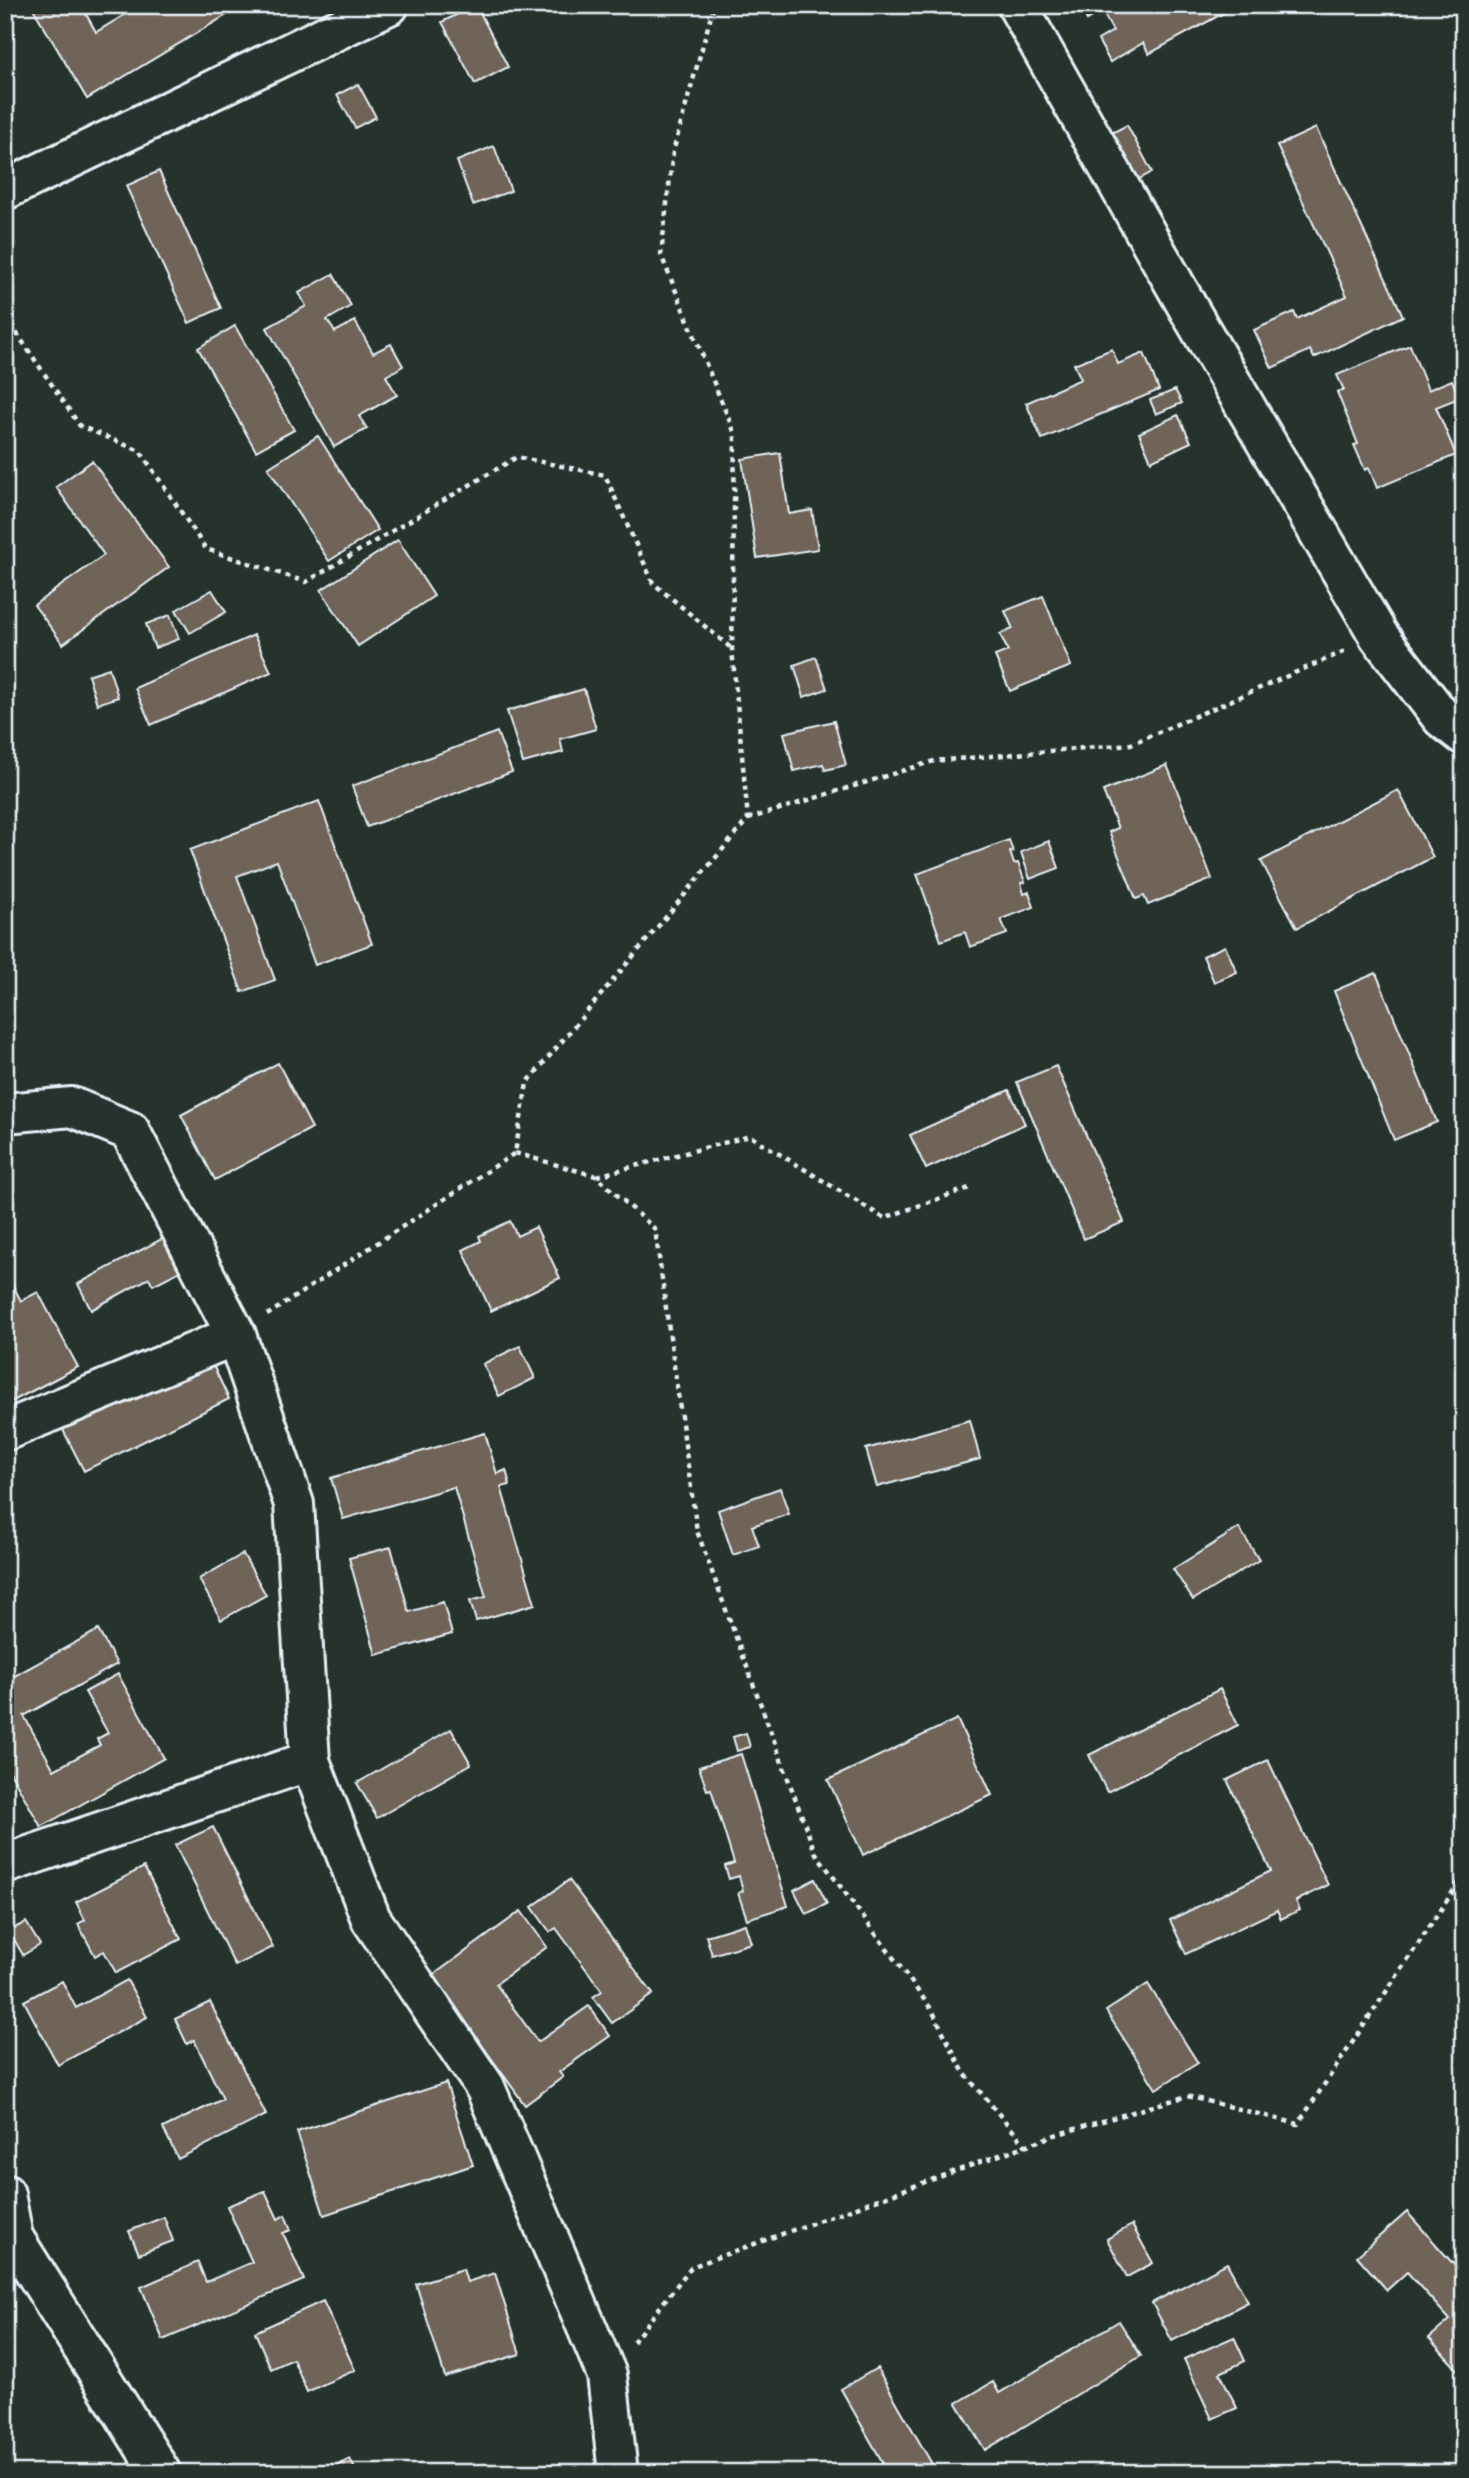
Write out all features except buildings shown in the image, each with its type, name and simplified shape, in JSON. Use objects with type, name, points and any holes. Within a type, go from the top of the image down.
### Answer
[{"type":"street","points":[[5,190],[389,5]]},
{"type":"street","points":[[1017,5],[1191,313],[1379,636],[1442,718],[1464,735]]},
{"type":"street","points":[[5,1113],[72,1107],[130,1131],[236,1335],[295,1504],[310,1761],[371,1919],[485,2087],[607,2375],[618,2473]]},
{"type":"street","points":[[5,1430],[236,1335]]},
{"type":"street","points":[[5,1864],[310,1761]]},
{"type":"street","points":[[5,2193],[9,2248],[161,2473]]},
{"type":"path","points":[[714,5],[673,152],[661,254],[734,435],[732,649],[748,819]]},
{"type":"path","points":[[5,316],[80,426],[139,451],[206,549],[306,582],[517,457],[605,475],[653,583],[732,649]]},
{"type":"path","points":[[236,1335],[515,1153],[527,1083],[748,819],[933,761],[1131,744],[1379,636]]},
{"type":"path","points":[[596,1176],[751,1136],[884,1218],[972,1187]]},
{"type":"path","points":[[515,1153],[596,1176],[654,1229],[697,1531],[815,1852],[932,2010],[964,2073],[1026,2146]]},
{"type":"path","points":[[607,2375],[691,2267],[1055,2135],[1186,2096],[1298,2124],[1464,1875]]}]
